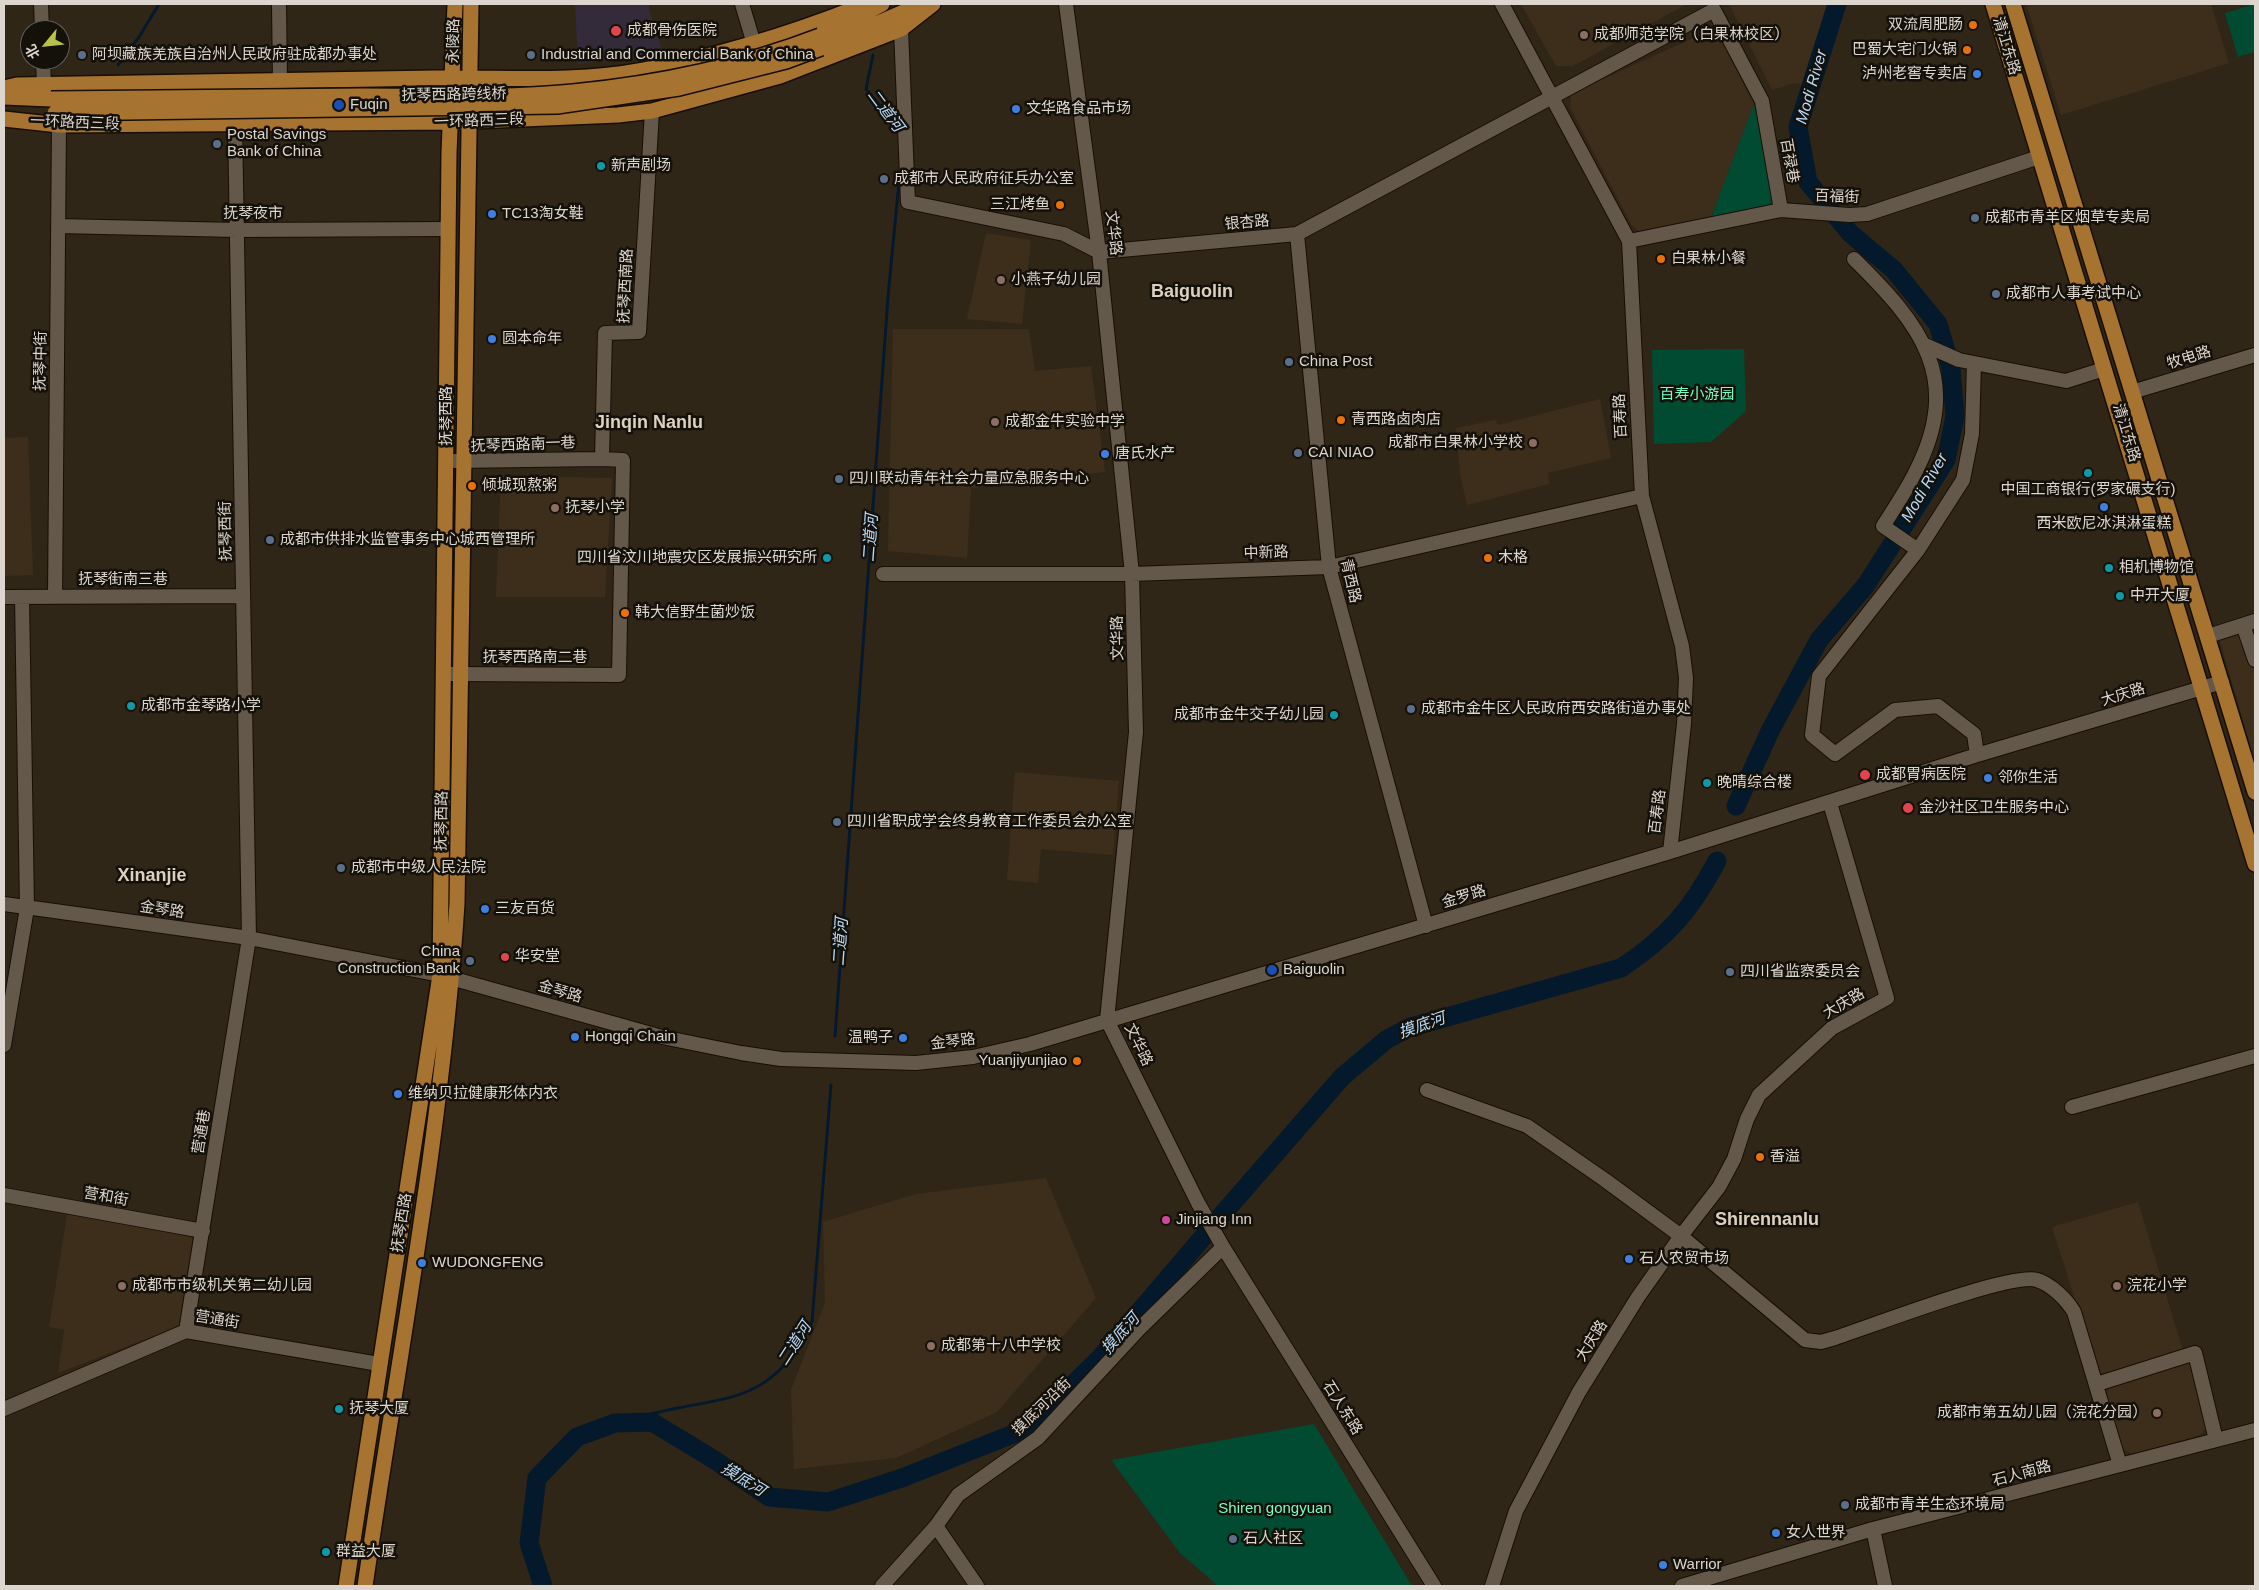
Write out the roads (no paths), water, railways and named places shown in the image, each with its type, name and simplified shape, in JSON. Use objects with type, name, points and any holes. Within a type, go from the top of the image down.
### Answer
[{"type":"main road","name":"永陵路","points":[[454,78],[455,4]]},
{"type":"main road","name":"永陵路","points":[[469,78],[471,4]]},
{"type":"main road","points":[[4,88],[44,85],[454,78],[559,80],[641,70],[754,44],[866,4]]},
{"type":"main road","points":[[820,42],[882,4]]},
{"type":"main road","points":[[820,42],[922,4]]},
{"type":"main road","name":"一环路西三段","points":[[4,119],[55,113],[235,124],[451,122],[618,115],[652,111],[780,76],[901,29],[933,4]]},
{"type":"main road","name":"清江东路","points":[[1993,4],[2203,688],[2255,864]]},
{"type":"main road","name":"清江东路","points":[[2013,4],[2255,792]]},
{"type":"main road","name":"抚琴西路跨线桥","points":[[55,113],[573,92],[653,80],[820,42]]},
{"type":"main road","name":"抚琴西路","points":[[365,1586],[420,1222],[446,976],[448,229],[454,78]]},
{"type":"main road","name":"抚琴西路","points":[[346,1586],[379,1364],[458,904],[456,674],[459,462],[469,78]]},
{"type":"main road","points":[[4,97],[55,113]]},
{"type":"main road","points":[[4,114],[55,113]]},
{"type":"street","points":[[41,4],[42,20]]},
{"type":"street","points":[[280,4],[280,82]]},
{"type":"street","points":[[742,4],[754,44]]},
{"type":"street","name":"文华路","points":[[1066,4],[1099,252],[1132,574],[1136,732],[1107,1020],[1198,1203],[1223,1247]]},
{"type":"street","name":"百寿路","points":[[1502,4],[1629,240],[1642,496],[1682,646],[1686,678],[1684,724],[1670,852]]},
{"type":"street","name":"银杏路","points":[[1099,252],[1298,234],[1714,10]]},
{"type":"street","name":"百禄巷","points":[[1714,10],[1762,102],[1781,210]]},
{"type":"street","points":[[901,29],[908,202],[1064,234],[1099,252]]},
{"type":"street","points":[[43,70],[44,85]]},
{"type":"street","name":"抚琴西南路","points":[[602,459],[605,333],[639,332],[652,111]]},
{"type":"street","name":"抚琴中街","points":[[55,113],[58,226],[55,597]]},
{"type":"street","name":"抚琴西街","points":[[235,124],[249,938]]},
{"type":"street","name":"百福街","points":[[1629,240],[1781,210],[1848,215],[1867,214],[2039,157]]},
{"type":"street","name":"抚琴夜市","points":[[58,226],[237,230],[448,229]]},
{"type":"street","name":"青西路","points":[[1298,234],[1329,567],[1426,926]]},
{"type":"street","points":[[1854,259],[1892,296],[1929,346],[1934,371],[1936,398],[1932,432],[1915,473],[1883,526],[1912,546]]},
{"type":"street","points":[[1929,346],[1959,360],[2066,381],[2104,369]]},
{"type":"street","name":"牧电路","points":[[2132,392],[2255,355]]},
{"type":"street","points":[[1974,363],[1972,434],[1963,480],[1912,546],[1819,676],[1812,735],[1835,754],[1895,710],[1938,706],[1974,734],[1976,756]]},
{"type":"street","name":"抚琴西路南一巷","points":[[459,462],[623,460],[619,675]]},
{"type":"street","name":"中新路","points":[[882,574],[1132,574],[1329,567],[1642,496]]},
{"type":"street","name":"抚琴街南三巷","points":[[4,598],[243,596]]},
{"type":"street","points":[[4,1045],[27,908],[22,597]]},
{"type":"street","points":[[2208,636],[2249,623],[2255,660]]},
{"type":"street","name":"抚琴西路南二巷","points":[[456,674],[619,675]]},
{"type":"street","name":"大庆路","points":[[1492,1586],[1516,1511],[1579,1392],[1638,1297],[1680,1236],[1719,1187],[1734,1158],[1747,1119],[1758,1095],[1832,1028],[1887,998],[1830,803],[1976,756],[2222,682]]},
{"type":"street","name":"金罗路","points":[[1107,1020],[1426,926],[1830,803]]},
{"type":"street","name":"金琴路","points":[[4,904],[249,938],[446,976],[662,1037],[781,1059],[916,1063],[973,1057],[1030,1044],[1107,1020]]},
{"type":"street","name":"营通巷","points":[[186,1330],[249,938]]},
{"type":"street","points":[[2072,1106],[2255,1056]]},
{"type":"street","points":[[1427,1090],[1527,1126],[1605,1180],[1680,1236],[1805,1340],[1820,1342],[1835,1338],[1991,1286],[2019,1280],[2037,1280],[2066,1299],[2074,1312],[2120,1465]]},
{"type":"street","name":"营和街","points":[[4,1195],[203,1231]]},
{"type":"street","name":"摸底河沿街","points":[[882,1586],[936,1526],[958,1495],[1038,1438],[1139,1329],[1223,1247]]},
{"type":"street","name":"石人东路","points":[[1223,1247],[1434,1586]]},
{"type":"street","name":"营通街","points":[[4,1409],[186,1330],[379,1364]]},
{"type":"street","points":[[2097,1384],[2195,1354],[2216,1440]]},
{"type":"street","name":"石人南路","points":[[1682,1586],[1873,1529],[2255,1430]]},
{"type":"street","points":[[936,1526],[977,1586]]},
{"type":"street","points":[[1873,1529],[1885,1586]]},
{"type":"waterway","points":[[118,65],[139,37],[159,4]]},
{"type":"waterway","name":"Modi River","points":[[1736,806],[1770,731],[1819,640],[1866,585],[1946,460],[1955,416],[1951,368],[1938,324],[1894,270],[1850,233],[1808,182],[1798,127],[1837,4]]},
{"type":"waterway","name":"二道河","points":[[873,55],[866,89],[901,131]]},
{"type":"waterway","name":"二道河","points":[[835,1036],[888,297],[900,171]]},
{"type":"waterway","name":"摸底河","points":[[543,1586],[529,1543],[537,1478],[577,1437],[615,1423],[652,1422],[713,1459],[769,1497],[828,1502],[902,1478],[1013,1434],[1037,1420],[1101,1357],[1342,1077],[1386,1040],[1408,1028],[1621,968],[1638,957],[1677,921],[1698,894],[1717,861]]},
{"type":"waterway","name":"二道河","points":[[615,1423],[740,1394],[763,1383],[774,1375],[795,1350],[812,1322],[831,1085]]},
{"type":"place","name":"双流周肥肠","points":[[1973,25]]},
{"type":"place","name":"成都骨伤医院","points":[[616,31]]},
{"type":"place","name":"成都师范学院（白果林校区）","points":[[1584,35]]},
{"type":"place","name":"巴蜀大宅门火锅","points":[[1967,50]]},
{"type":"place","name":"阿坝藏族羌族自治州人民政府驻成都办事处","points":[[82,55]]},
{"type":"place","name":"Industrial and Commercial Bank of China","points":[[531,55]]},
{"type":"place","name":"泸州老窖专卖店","points":[[1977,74]]},
{"type":"place","name":"Fuqin","points":[[339,105]]},
{"type":"place","name":"文华路食品市场","points":[[1016,109]]},
{"type":"place","name":"Postal Savings Bank of China","points":[[217,144]]},
{"type":"place","name":"新声剧场","points":[[601,166]]},
{"type":"place","name":"成都市人民政府征兵办公室","points":[[884,179]]},
{"type":"place","name":"三江烤鱼","points":[[1060,205]]},
{"type":"place","name":"TC13淘女鞋","points":[[492,214]]},
{"type":"place","name":"成都市青羊区烟草专卖局","points":[[1975,218]]},
{"type":"place","name":"白果林小餐","points":[[1661,259]]},
{"type":"place","name":"小燕子幼儿园","points":[[1001,280]]},
{"type":"place","name":"成都市人事考试中心","points":[[1996,294]]},
{"type":"place","name":"圆本命年","points":[[492,339]]},
{"type":"place","name":"China Post","points":[[1289,362]]},
{"type":"place","name":"青西路卤肉店","points":[[1341,420]]},
{"type":"place","name":"成都金牛实验中学","points":[[995,422]]},
{"type":"place","name":"成都市白果林小学校","points":[[1533,443]]},
{"type":"place","name":"CAI NIAO","points":[[1298,453]]},
{"type":"place","name":"唐氏水产","points":[[1105,454]]},
{"type":"place","name":"中国工商银行(罗家碾支行)","points":[[2088,473]]},
{"type":"place","name":"四川联动青年社会力量应急服务中心","points":[[839,479]]},
{"type":"place","name":"倾城现熬粥","points":[[472,486]]},
{"type":"place","name":"西米欧尼冰淇淋蛋糕","points":[[2104,507]]},
{"type":"place","name":"抚琴小学","points":[[555,508]]},
{"type":"place","name":"成都市供排水监管事务中心城西管理所","points":[[270,540]]},
{"type":"place","name":"四川省汶川地震灾区发展振兴研究所","points":[[827,558]]},
{"type":"place","name":"木格","points":[[1488,558]]},
{"type":"place","name":"相机博物馆","points":[[2109,568]]},
{"type":"place","name":"中开大厦","points":[[2120,596]]},
{"type":"place","name":"韩大信野生菌炒饭","points":[[625,613]]},
{"type":"place","name":"成都市金琴路小学","points":[[131,706]]},
{"type":"place","name":"成都市金牛区人民政府西安路街道办事处","points":[[1411,709]]},
{"type":"place","name":"成都市金牛交子幼儿园","points":[[1334,715]]},
{"type":"place","name":"成都胃病医院","points":[[1865,775]]},
{"type":"place","name":"邻你生活","points":[[1988,778]]},
{"type":"place","name":"晚晴综合楼","points":[[1707,783]]},
{"type":"place","name":"金沙社区卫生服务中心","points":[[1908,808]]},
{"type":"place","name":"四川省职成学会终身教育工作委员会办公室","points":[[837,822]]},
{"type":"place","name":"成都市中级人民法院","points":[[341,868]]},
{"type":"place","name":"三友百货","points":[[485,909]]},
{"type":"place","name":"华安堂","points":[[505,957]]},
{"type":"place","name":"China Construction Bank","points":[[470,961]]},
{"type":"place","name":"Baiguolin","points":[[1272,970]]},
{"type":"place","name":"四川省监察委员会","points":[[1730,972]]},
{"type":"place","name":"Hongqi Chain","points":[[575,1037]]},
{"type":"place","name":"温鸭子","points":[[903,1038]]},
{"type":"place","name":"Yuanjiyunjiao","points":[[1077,1061]]},
{"type":"place","name":"维纳贝拉健康形体内衣","points":[[398,1094]]},
{"type":"place","name":"香溢","points":[[1760,1157]]},
{"type":"place","name":"Jinjiang Inn","points":[[1166,1220]]},
{"type":"place","name":"石人农贸市场","points":[[1629,1259]]},
{"type":"place","name":"WUDONGFENG","points":[[422,1263]]},
{"type":"place","name":"成都市市级机关第二幼儿园","points":[[122,1286]]},
{"type":"place","name":"浣花小学","points":[[2117,1286]]},
{"type":"place","name":"成都第十八中学校","points":[[931,1346]]},
{"type":"place","name":"抚琴大厦","points":[[339,1409]]},
{"type":"place","name":"成都市第五幼儿园（浣花分园）","points":[[2157,1413]]},
{"type":"place","name":"成都市青羊生态环境局","points":[[1845,1505]]},
{"type":"place","name":"女人世界","points":[[1776,1533]]},
{"type":"place","name":"石人社区","points":[[1233,1539]]},
{"type":"place","name":"群益大厦","points":[[326,1552]]},
{"type":"place","name":"Warrior","points":[[1663,1565]]},
{"type":"district","name":"Baiguolin","points":[[1192,292]]},
{"type":"district","name":"Jinqin Nanlu","points":[[649,423]]},
{"type":"district","name":"Xinanjie","points":[[152,876]]},
{"type":"district","name":"Shirennanlu","points":[[1767,1220]]},
{"type":"park label","name":"百寿小游园","points":[[1697,395]]},
{"type":"park label","name":"Shiren gongyuan","points":[[1275,1509]]}]
